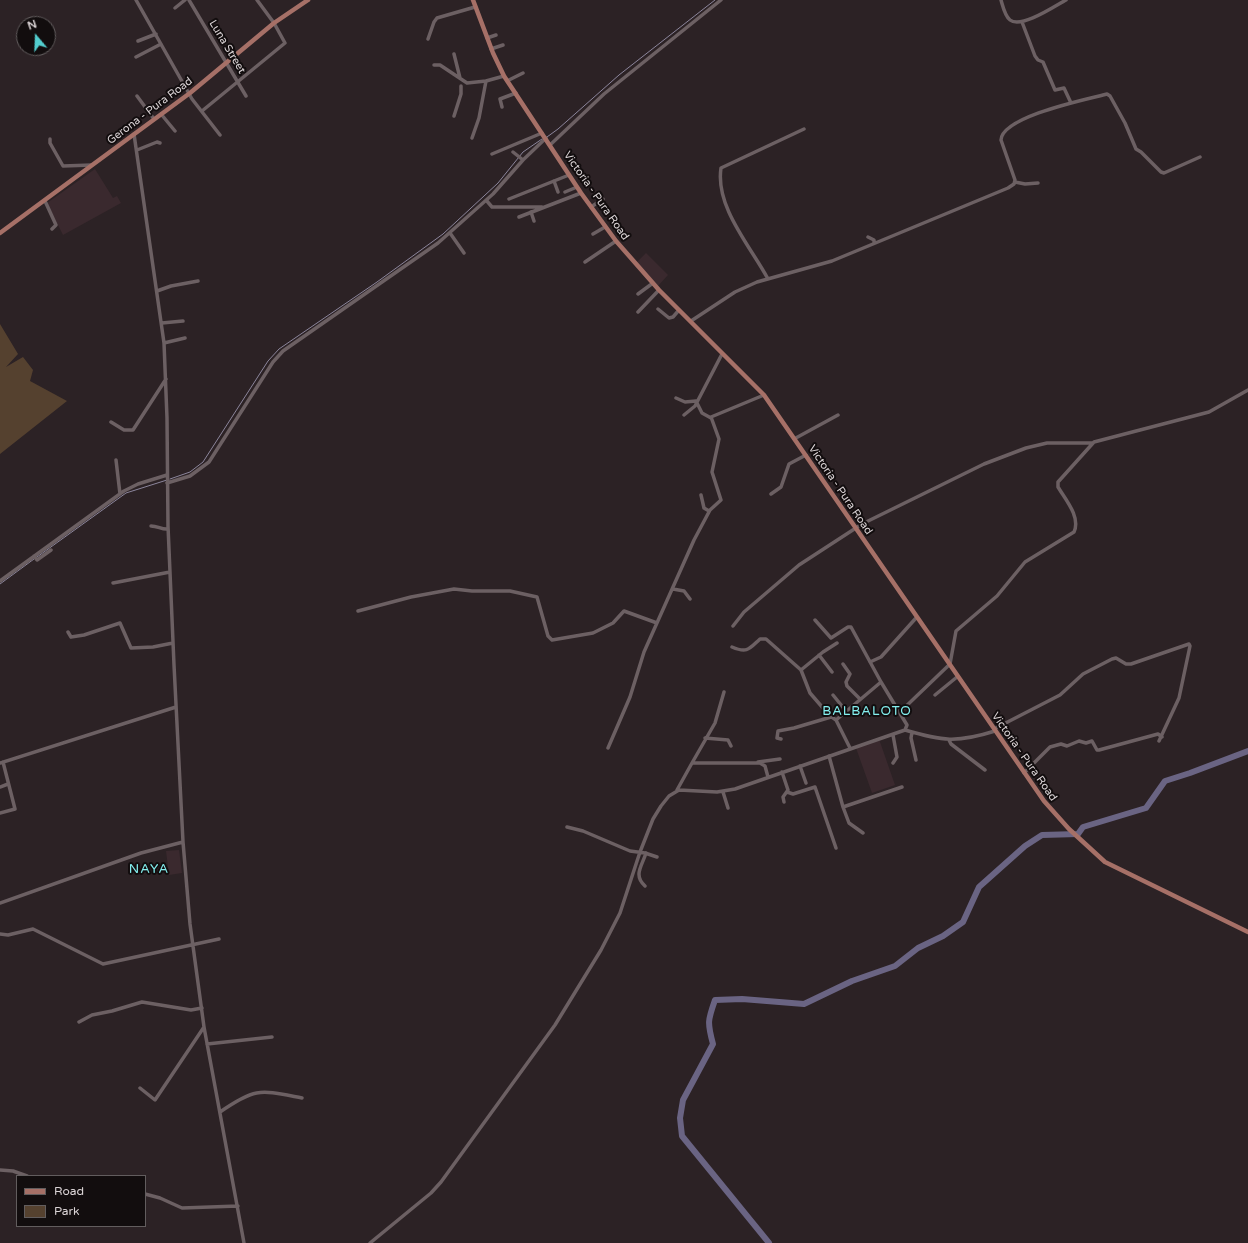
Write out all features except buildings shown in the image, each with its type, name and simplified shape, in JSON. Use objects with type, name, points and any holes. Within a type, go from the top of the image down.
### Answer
[{"type":"main road","name":"Gerona - Pura Road","points":[[0,234],[190,93],[274,23],[308,0]]},
{"type":"main road","name":"Victoria - Pura Road","points":[[472,0],[491,49],[506,78],[546,138],[576,187],[616,241],[659,290],[764,395],[1044,802],[1082,842],[1105,862],[1248,932]]},
{"type":"street","points":[[136,0],[190,93],[192,99],[220,135]]},
{"type":"street","points":[[175,8],[185,0]]},
{"type":"street","name":"Luna Street","points":[[189,0],[225,63],[246,96]]},
{"type":"street","points":[[202,111],[284,44],[284,41],[274,23],[258,0]]},
{"type":"street","points":[[550,145],[604,94],[722,0]]},
{"type":"street","points":[[1001,0],[1010,20],[1022,22],[1050,10],[1066,0]]},
{"type":"street","points":[[428,39],[437,18],[475,7]]},
{"type":"street","points":[[1022,22],[1035,56],[1038,60],[1043,62],[1055,90],[1064,88],[1071,103]]},
{"type":"street","points":[[138,41],[156,34]]},
{"type":"street","points":[[487,38],[496,35]]},
{"type":"street","points":[[136,57],[162,44]]},
{"type":"street","points":[[491,49],[503,45]]},
{"type":"street","points":[[454,54],[460,78]]},
{"type":"street","points":[[434,65],[440,66],[468,83]]},
{"type":"street","points":[[454,116],[461,94],[459,87],[468,83],[506,78],[523,73]]},
{"type":"street","points":[[472,138],[479,118],[486,81]]},
{"type":"street","points":[[502,107],[500,99],[516,93]]},
{"type":"street","points":[[1015,182],[1001,140],[1002,134],[1016,123],[1029,116],[1103,95],[1110,96],[1125,123],[1136,149],[1161,172],[1164,173],[1200,157]]},
{"type":"street","points":[[137,96],[154,119]]},
{"type":"street","points":[[161,114],[175,131]]},
{"type":"street","points":[[768,279],[755,255],[740,235],[732,218],[722,190],[721,168],[804,130]]},
{"type":"street","points":[[492,154],[542,133]]},
{"type":"street","points":[[134,134],[164,343],[166,379],[168,529],[176,707],[183,842],[193,945],[204,1027],[244,1243]]},
{"type":"street","points":[[167,483],[190,476],[210,462],[273,362],[283,351],[399,272],[450,233],[486,200],[523,160],[546,138]]},
{"type":"street","points":[[50,139],[50,143],[63,166],[94,165]]},
{"type":"street","points":[[137,150],[157,142],[160,143]]},
{"type":"street","points":[[513,152],[523,160]]},
{"type":"street","points":[[509,199],[569,175]]},
{"type":"street","points":[[554,181],[558,192]]},
{"type":"street","points":[[691,321],[735,292],[768,279],[832,261],[994,194],[1015,182],[1025,184],[1038,183]]},
{"type":"street","points":[[565,192],[576,187]]},
{"type":"street","points":[[519,217],[581,193]]},
{"type":"street","points":[[591,207],[603,199]]},
{"type":"street","points":[[486,200],[492,207],[544,207]]},
{"type":"street","points":[[45,201],[56,225],[52,229]]},
{"type":"street","points":[[531,212],[534,221]]},
{"type":"street","points":[[593,234],[605,227]]},
{"type":"street","points":[[450,233],[464,253]]},
{"type":"street","points":[[868,237],[874,240],[874,243]]},
{"type":"street","points":[[585,262],[616,241]]},
{"type":"street","points":[[157,291],[171,286],[198,281]]},
{"type":"street","points":[[638,294],[653,283]]},
{"type":"street","points":[[638,312],[659,290]]},
{"type":"street","points":[[658,309],[669,318],[673,317],[679,310]]},
{"type":"street","points":[[162,323],[183,321]]},
{"type":"street","points":[[164,343],[185,338]]},
{"type":"street","points":[[684,415],[697,402],[722,354]]},
{"type":"street","points":[[111,422],[124,430],[133,430],[166,379]]},
{"type":"street","points":[[733,626],[744,612],[799,565],[821,553],[855,528],[980,466],[1047,443],[1093,443],[1122,434],[1209,412],[1248,390]]},
{"type":"street","points":[[711,418],[764,395]]},
{"type":"street","points":[[608,748],[630,697],[644,652],[694,540],[709,511],[721,500],[712,472],[719,439],[711,418],[704,415],[695,400],[685,402],[676,398]]},
{"type":"street","points":[[794,439],[838,415]]},
{"type":"street","points":[[900,712],[949,665],[956,631],[997,596],[1025,562],[1074,532],[1076,526],[1075,517],[1058,486],[1058,482],[1093,443]]},
{"type":"street","points":[[771,494],[782,487],[789,464],[806,455]]},
{"type":"street","points":[[116,460],[120,494]]},
{"type":"street","points":[[0,581],[35,558],[120,494],[138,484],[167,475]]},
{"type":"street","points":[[701,495],[704,508],[709,511]]},
{"type":"street","points":[[151,526],[156,526],[163,530],[168,529]]},
{"type":"street","points":[[35,558],[39,560],[51,550]]},
{"type":"street","points":[[113,583],[170,572]]},
{"type":"street","points":[[358,611],[410,597],[454,589],[468,591],[510,591],[537,597],[548,636],[552,640],[592,633],[613,623],[624,611],[657,623]]},
{"type":"street","points":[[673,589],[684,591],[690,599]]},
{"type":"street","points":[[870,662],[881,657],[916,618]]},
{"type":"street","points":[[815,620],[830,638],[850,626],[881,682],[913,732],[912,741],[916,760]]},
{"type":"street","points":[[68,632],[71,637],[84,635],[120,622],[132,648],[153,647],[174,643]]},
{"type":"street","points":[[732,647],[740,650],[746,650],[755,646],[758,640],[766,639],[801,670],[810,693],[831,717],[836,720],[850,748]]},
{"type":"street","points":[[801,670],[819,655],[837,643]]},
{"type":"street","points":[[677,790],[723,792],[905,730],[949,740],[970,738],[994,730],[1060,695],[1083,674],[1112,659],[1116,658],[1126,664],[1131,664],[1189,644],[1190,646],[1179,698],[1159,741]]},
{"type":"street","points":[[819,655],[832,672]]},
{"type":"street","points":[[843,664],[850,674],[846,682],[847,686],[860,699]]},
{"type":"street","points":[[934,696],[957,677]]},
{"type":"street","points":[[836,720],[881,682]]},
{"type":"street","points":[[370,1243],[431,1193],[441,1182],[555,1024],[612,930],[626,899],[640,852],[659,809],[669,796],[677,790],[705,738],[715,723],[724,692]]},
{"type":"street","points":[[833,695],[846,711]]},
{"type":"street","points":[[0,813],[15,809],[1,763],[176,707]]},
{"type":"street","points":[[781,739],[777,738],[778,730],[794,728],[831,717]]},
{"type":"street","points":[[905,730],[908,726]]},
{"type":"street","points":[[893,734],[898,757],[893,763]]},
{"type":"street","points":[[1024,773],[1050,747],[1059,745],[1067,746],[1079,741],[1086,743],[1092,741],[1097,750],[1099,750],[1156,735],[1162,737]]},
{"type":"street","points":[[705,738],[729,741],[730,746]]},
{"type":"street","points":[[949,740],[950,744],[985,770]]},
{"type":"street","points":[[829,756],[843,807],[851,826],[863,833]]},
{"type":"street","points":[[749,764],[780,759]]},
{"type":"street","points":[[692,763],[763,764],[768,777]]},
{"type":"street","points":[[800,766],[806,783]]},
{"type":"street","points":[[782,772],[788,788],[783,797],[784,802]]},
{"type":"street","points":[[0,787],[8,784]]},
{"type":"street","points":[[787,792],[793,794],[815,787],[836,848]]},
{"type":"street","points":[[843,807],[902,787]]},
{"type":"street","points":[[723,792],[728,808]]},
{"type":"street","points":[[567,827],[583,831],[630,851],[646,853],[657,857]]},
{"type":"street","points":[[0,903],[142,853],[183,842]]},
{"type":"street","points":[[645,886],[640,881],[638,873],[646,853]]},
{"type":"street","points":[[0,934],[8,935],[33,929],[103,964],[219,939]]},
{"type":"street","points":[[79,1022],[92,1015],[142,1002],[191,1010],[202,1008]]},
{"type":"street","points":[[140,1088],[155,1100],[204,1027]]},
{"type":"street","points":[[208,1044],[272,1037]]},
{"type":"street","points":[[220,1112],[246,1095],[254,1093],[269,1092],[302,1098]]},
{"type":"street","points":[[0,1170],[24,1175]]},
{"type":"street","points":[[146,1194],[160,1198],[182,1208],[238,1206]]},
{"type":"shaded area","points":[[95,169],[113,198],[117,196],[121,203],[63,235],[47,203]]},
{"type":"shaded area","points":[[646,253],[668,275],[658,286],[636,263]]},
{"type":"shaded area","points":[[879,739],[895,785],[872,793],[856,748]]},
{"type":"shaded area","points":[[179,850],[182,873],[169,875],[166,851]]},
{"type":"green space","points":[[0,324],[18,354],[6,367],[23,357],[33,370],[30,381],[67,401],[0,454]]},
{"type":"waterway","points":[[547,137],[619,75],[715,0]]},
{"type":"waterway","points":[[170,479],[190,472],[203,462],[268,361],[279,349],[377,282],[443,234],[498,183],[523,152],[542,139]]},
{"type":"waterway","points":[[37,557],[126,493],[167,480]]},
{"type":"waterway","points":[[0,584],[34,559]]},
{"type":"waterway","points":[[769,1243],[682,1136],[680,1118],[683,1100],[713,1044],[709,1021],[715,1000],[742,999],[804,1004],[852,981],[895,966],[918,948],[943,936],[963,922],[979,887],[1025,846],[1042,835],[1078,834],[1083,827],[1146,808],[1165,781],[1248,751]]},
{"type":"district","name":"BALBALOTO","points":[[867,712]]},
{"type":"district","name":"NAYA","points":[[149,870]]}]
